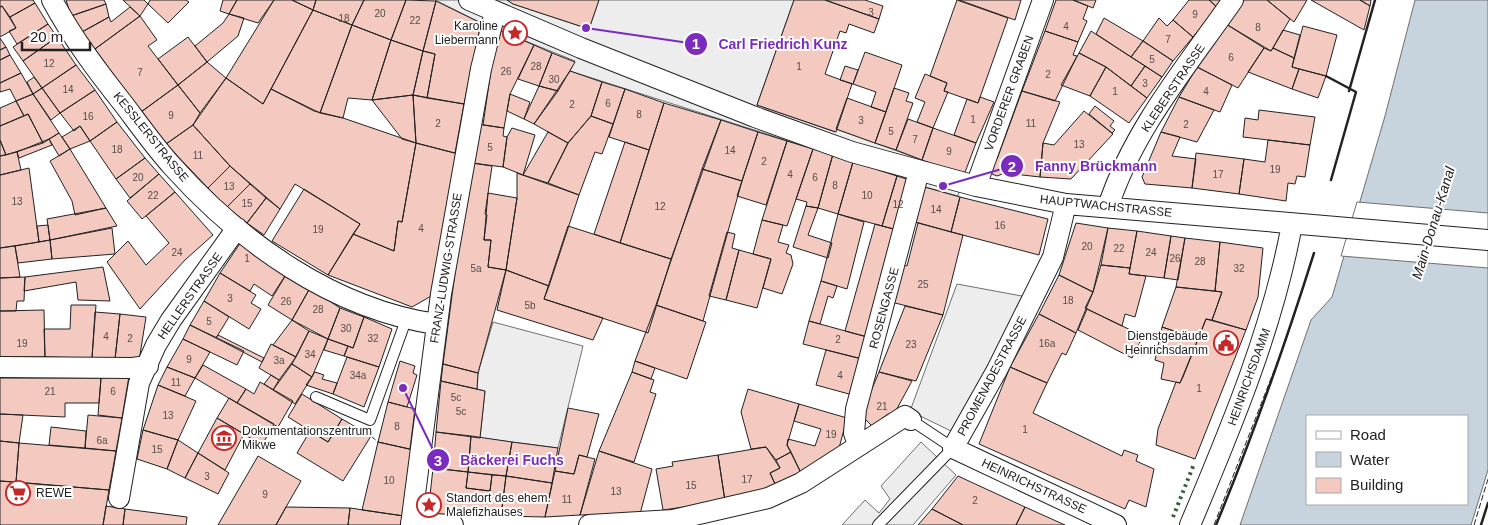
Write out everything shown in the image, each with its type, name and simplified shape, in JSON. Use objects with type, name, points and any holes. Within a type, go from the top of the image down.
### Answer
[{"type":"street","name":"KESSLERSTRASSE","points":[[52,0],[85,56],[171,165],[199,194],[237,228],[282,261],[339,296],[406,320],[436,324]]},
{"type":"street","name":"HAUPTWACHSTRASSE","points":[[469,0],[581,48],[852,152],[976,186],[1066,204],[1488,240]]},
{"type":"street","name":"VORDERER GRABEN","points":[[976,186],[1043,0]]},
{"type":"street","name":"KLEBERSTRASSE","points":[[1108,207],[1118,174],[1137,140],[1233,0]]},
{"type":"street","name":"FRANZ-LUDWIG-STRASSE","points":[[411,524],[436,324],[476,96],[495,12]]},
{"type":"street","name":"ROSENGASSE","points":[[858,445],[854,433],[856,409],[919,170]]},
{"type":"street","name":"PROMENADESTRASSE","points":[[953,448],[998,370],[1049,264],[1066,204]]},
{"type":"street","name":"HEINRICHSDAMM","points":[[1190,525],[1233,424],[1269,320],[1292,224]]},
{"type":"street","name":"HELLERSTRASSE","points":[[119,498],[139,383],[156,345],[171,320],[237,228]]},
{"type":"street","points":[[0,367],[123,368],[148,366]]},
{"type":"street","points":[[589,525],[659,523],[754,503],[801,483],[905,416],[911,420]]},
{"type":"street","name":"HEINRICHSTRASSE","points":[[953,448],[1116,525]]},
{"type":"street","points":[[411,524],[454,525]]},
{"type":"lane","points":[[316,397],[370,420],[406,320]]},
{"type":"lane","points":[[911,420],[953,448]]},
{"type":"lane","name":"PROMENADESTRASSE","points":[[878,525],[953,448]]},
{"type":"shaded area","points":[[435,0],[507,0],[513,4],[589,29],[599,0],[794,0],[757,105],[835,132],[836,129],[964,175],[958,196],[921,186],[913,181],[570,71],[575,61],[481,23]]},
{"type":"shaded area","points":[[957,284],[1027,297],[953,432],[910,411]]},
{"type":"shaded area","points":[[493,322],[583,346],[558,448],[480,438],[485,391],[477,389],[478,373]]},
{"type":"shaded area","points":[[921,442],[956,475],[913,525],[842,525],[865,500],[879,513],[890,499],[881,486]]},
{"type":"water","name":"Main-Donau-Kanal","points":[[1415,0],[1488,0],[1488,470],[1471,525],[1240,525],[1311,320],[1332,297],[1385,116]]},
{"type":"pier","points":[[1357,202],[1488,213],[1488,268],[1341,256]]},
{"type":"building","points":[[0,0],[33,0],[35,3],[10,17],[2,6],[0,7]]},
{"type":"building","points":[[66,0],[104,0],[106,4],[71,16]]},
{"type":"building","points":[[123,0],[144,0],[148,4],[140,16]]},
{"type":"building","points":[[150,0],[186,0],[189,2],[168,23],[148,4]]},
{"type":"building","points":[[223,0],[237,0],[229,14],[220,11]]},
{"type":"building","points":[[237,0],[274,0],[258,23],[229,14]]},
{"type":"building","points":[[274,0],[292,0],[313,10],[263,104],[226,78]]},
{"type":"building","points":[[292,0],[316,0],[313,10]]},
{"type":"building","points":[[316,0],[364,0],[352,25],[313,10]]},
{"type":"building","points":[[364,0],[406,0],[391,40],[352,25]]},
{"type":"building","points":[[406,0],[436,1],[423,51],[391,40]]},
{"type":"building","points":[[507,0],[599,0],[589,29],[513,4]]},
{"type":"building","points":[[794,0],[825,0],[879,19],[874,33],[849,24],[846,33],[840,31],[825,74],[852,84],[836,132],[757,105]]},
{"type":"building","points":[[825,0],[865,0],[883,6],[879,19]]},
{"type":"building","points":[[957,0],[1008,18],[978,103],[944,91],[947,83],[930,76]]},
{"type":"building","points":[[959,0],[1021,0],[1015,20]]},
{"type":"building","points":[[1056,0],[1073,0],[1088,6],[1083,19],[1087,21],[1078,42],[1045,31]]},
{"type":"building","points":[[1073,0],[1096,0],[1093,8]]},
{"type":"building","points":[[1189,0],[1209,0],[1217,7],[1193,37],[1173,20]]},
{"type":"building","points":[[1209,0],[1223,0],[1217,7]]},
{"type":"building","points":[[1244,0],[1267,0],[1290,19],[1271,51],[1226,24]]},
{"type":"building","points":[[1267,0],[1307,0],[1294,22]]},
{"type":"building","points":[[1311,0],[1360,0],[1370,6],[1364,30]]},
{"type":"building","points":[[1360,0],[1371,0],[1370,6]]},
{"type":"building","points":[[436,1],[481,23],[464,104],[427,98],[435,54],[423,51]]},
{"type":"building","points":[[35,3],[48,24],[17,44],[9,31],[16,28],[10,17]]},
{"type":"building","points":[[106,4],[109,17],[82,32],[71,16]]},
{"type":"building","points":[[2,6],[16,28],[0,37],[0,7]]},
{"type":"building","points":[[130,7],[140,16],[95,49],[82,32],[109,17],[111,22]]},
{"type":"building","points":[[313,10],[352,25],[320,113],[271,89]]},
{"type":"building","points":[[229,14],[244,18],[238,36],[207,62],[195,46],[223,23]]},
{"type":"building","points":[[140,16],[157,40],[148,46],[178,85],[141,112],[95,49]]},
{"type":"building","points":[[1104,18],[1143,41],[1131,57],[1096,34]]},
{"type":"building","points":[[1159,18],[1167,26],[1173,20],[1193,37],[1173,61],[1143,41]]},
{"type":"building","points":[[48,24],[57,37],[23,61],[13,47]]},
{"type":"building","points":[[1226,24],[1264,48],[1238,88],[1197,67]]},
{"type":"building","points":[[352,25],[391,40],[372,100],[348,98],[343,118],[320,113]]},
{"type":"building","points":[[1303,26],[1337,35],[1326,76],[1292,67]]},
{"type":"building","points":[[1283,30],[1300,35],[1294,58],[1273,48]]},
{"type":"building","points":[[501,31],[534,45],[510,94],[504,128],[483,125],[492,63]]},
{"type":"building","points":[[1045,31],[1078,42],[1073,55],[1077,56],[1055,101],[1022,91]]},
{"type":"building","points":[[1091,31],[1145,66],[1131,86],[1106,67],[1079,53]]},
{"type":"building","points":[[57,37],[76,65],[42,88],[23,61]]},
{"type":"building","points":[[188,37],[207,62],[178,85],[158,59]]},
{"type":"building","points":[[0,38],[6,47],[0,50]]},
{"type":"building","points":[[391,40],[423,51],[413,95],[372,100]]},
{"type":"building","points":[[1143,41],[1173,61],[1162,77],[1131,57]]},
{"type":"building","points":[[534,45],[552,53],[539,86],[518,79]]},
{"type":"building","points":[[6,47],[10,55],[0,60],[0,50]]},
{"type":"building","points":[[1264,48],[1271,51],[1273,48],[1294,58],[1292,67],[1299,69],[1292,89],[1248,72]]},
{"type":"building","points":[[423,51],[435,54],[427,98],[413,95]]},
{"type":"building","points":[[865,52],[902,65],[886,112],[871,107],[876,92],[853,84]]},
{"type":"building","points":[[552,53],[575,62],[558,91],[539,86]]},
{"type":"building","points":[[1079,53],[1106,67],[1090,96],[1061,85]]},
{"type":"building","points":[[10,55],[21,73],[0,83],[0,60]]},
{"type":"building","points":[[207,62],[226,78],[200,113],[178,85]]},
{"type":"building","points":[[76,65],[95,90],[60,113],[42,88]]},
{"type":"building","points":[[845,66],[858,70],[853,84],[840,80]]},
{"type":"building","points":[[1145,66],[1162,77],[1147,98],[1131,86]]},
{"type":"building","points":[[1106,67],[1147,98],[1129,123],[1090,96]]},
{"type":"building","points":[[1197,67],[1232,85],[1220,112],[1179,97]]},
{"type":"building","points":[[1299,69],[1326,76],[1318,98],[1292,89]]},
{"type":"building","points":[[570,71],[602,82],[591,116],[568,143],[534,124]]},
{"type":"building","points":[[21,73],[33,94],[16,101],[10,89],[0,92],[0,83]]},
{"type":"building","points":[[925,74],[947,83],[944,91],[948,92],[933,128],[917,122],[925,102],[915,98]]},
{"type":"building","points":[[34,77],[42,88],[33,94],[27,82]]},
{"type":"building","points":[[226,78],[263,104],[271,89],[314,111],[343,118],[416,143],[402,222],[398,221],[394,251],[353,234],[360,224],[295,184],[280,209],[230,166],[193,125]]},
{"type":"building","points":[[602,82],[625,89],[613,124],[591,116]]},
{"type":"building","points":[[178,85],[200,113],[193,125],[166,144],[141,112]]},
{"type":"building","points":[[539,86],[558,91],[534,124],[524,119]]},
{"type":"building","points":[[42,88],[60,113],[51,120],[33,94]]},
{"type":"building","points":[[894,88],[909,93],[906,101],[913,103],[896,150],[875,143]]},
{"type":"building","points":[[625,89],[664,103],[649,150],[609,137]]},
{"type":"building","points":[[95,90],[117,122],[90,141],[80,126],[74,131],[60,113]]},
{"type":"building","points":[[1022,91],[1060,102],[1043,143],[1040,177],[1005,173],[997,176],[992,174],[989,167],[992,160],[997,159]]},
{"type":"building","points":[[33,94],[59,133],[43,143],[28,114],[24,116],[16,101]]},
{"type":"building","points":[[510,94],[530,102],[524,119],[507,111]]},
{"type":"building","points":[[413,95],[464,104],[455,153],[416,143]]},
{"type":"building","points":[[413,95],[416,143],[402,139],[372,100]]},
{"type":"building","points":[[980,97],[994,102],[976,143],[954,135],[967,99],[978,103]]},
{"type":"building","points":[[1179,97],[1214,110],[1197,142],[1161,132]]},
{"type":"building","points":[[847,98],[886,112],[875,143],[836,129]]},
{"type":"building","points":[[16,101],[24,116],[0,126],[0,108]]},
{"type":"building","points":[[664,103],[721,120],[671,259],[620,243]]},
{"type":"building","points":[[1095,106],[1114,121],[1110,126],[1115,130],[1112,133],[1089,114]]},
{"type":"building","points":[[1259,110],[1315,117],[1310,145],[1243,137],[1245,118],[1258,120]]},
{"type":"building","points":[[1084,111],[1113,134],[1071,179],[1040,177],[1043,143],[1054,145]]},
{"type":"building","points":[[28,114],[43,143],[6,155],[0,140],[0,126]]},
{"type":"building","points":[[591,116],[613,124],[602,154],[595,152],[579,195],[548,183],[568,143]]},
{"type":"building","points":[[908,119],[933,128],[922,160],[896,150]]},
{"type":"building","points":[[721,120],[758,132],[742,181],[702,169]]},
{"type":"building","points":[[117,122],[145,158],[116,179],[90,141]]},
{"type":"building","points":[[478,124],[504,128],[503,136],[507,137],[503,167],[472,163]]},
{"type":"building","points":[[193,125],[230,166],[208,188],[166,144]]},
{"type":"building","points":[[80,126],[90,141],[70,149],[62,137]]},
{"type":"building","points":[[512,128],[535,135],[523,175],[503,167],[507,137]]},
{"type":"building","points":[[933,128],[976,143],[964,175],[922,160]]},
{"type":"building","points":[[548,132],[568,143],[548,183],[523,175]]},
{"type":"building","points":[[758,132],[787,141],[766,205],[737,196]]},
{"type":"building","points":[[1161,132],[1180,137],[1172,156],[1196,159],[1192,188],[1145,184],[1142,177]]},
{"type":"building","points":[[59,133],[70,149],[59,156],[49,139]]},
{"type":"building","points":[[49,139],[52,145],[19,158],[17,152]]},
{"type":"building","points":[[0,140],[6,155],[0,156]]},
{"type":"building","points":[[1268,140],[1310,145],[1305,177],[1297,176],[1295,184],[1288,183],[1286,201],[1239,194],[1244,159],[1265,162]]},
{"type":"building","points":[[787,141],[813,149],[787,226],[762,220]]},
{"type":"building","points":[[625,142],[649,150],[620,243],[594,234]]},
{"type":"building","points":[[416,143],[458,154],[433,295],[412,307],[328,275],[353,234],[394,251],[398,221],[402,222]]},
{"type":"building","points":[[70,149],[106,208],[75,215],[72,201],[50,161]]},
{"type":"building","points":[[813,149],[833,154],[818,208],[806,206],[807,202],[796,199]]},
{"type":"building","points":[[17,152],[21,170],[0,175],[0,156]]},
{"type":"building","points":[[1196,153],[1244,159],[1239,194],[1192,188]]},
{"type":"building","points":[[833,154],[853,162],[838,214],[818,208]]},
{"type":"building","points":[[145,158],[159,174],[130,198],[116,179]]},
{"type":"building","points":[[853,162],[897,176],[882,226],[838,214]]},
{"type":"building","points":[[472,163],[492,166],[485,214],[487,215],[484,240],[491,240],[488,267],[506,270],[478,373],[443,364],[463,212]]},
{"type":"building","points":[[230,166],[250,184],[227,207],[208,188]]},
{"type":"building","points":[[29,168],[39,242],[0,248],[0,175]]},
{"type":"building","points":[[702,169],[742,181],[703,321],[656,305]]},
{"type":"building","points":[[517,173],[579,195],[549,286],[506,270],[517,198]]},
{"type":"building","points":[[159,174],[175,192],[142,219],[127,201]]},
{"type":"building","points":[[897,176],[913,181],[901,231],[882,226]]},
{"type":"building","points":[[250,184],[266,198],[247,223],[227,207]]},
{"type":"building","points":[[921,186],[960,197],[951,232],[912,221]]},
{"type":"building","points":[[304,189],[360,224],[328,275],[272,241]]},
{"type":"building","points":[[175,192],[213,235],[185,260],[140,309],[107,262],[128,241],[146,265],[169,243],[146,216]]},
{"type":"building","points":[[488,193],[517,198],[506,270],[488,267],[491,240],[484,240]]},
{"type":"building","points":[[960,197],[1048,219],[1039,255],[951,232]]},
{"type":"building","points":[[266,198],[280,209],[264,235],[247,223]]},
{"type":"building","points":[[806,206],[818,208],[808,235],[832,243],[828,258],[793,247]]},
{"type":"building","points":[[106,208],[117,226],[50,240],[47,219]]},
{"type":"building","points":[[838,214],[864,222],[847,289],[821,281]]},
{"type":"building","points":[[762,220],[783,225],[778,242],[789,245],[786,253],[791,255],[793,264],[782,294],[763,288],[771,259],[753,254]]},
{"type":"building","points":[[918,223],[963,235],[943,315],[891,302],[901,264],[907,266]]},
{"type":"building","points":[[1076,223],[1108,228],[1093,292],[1059,275]]},
{"type":"building","points":[[875,224],[901,231],[871,338],[845,331]]},
{"type":"building","points":[[48,225],[50,240],[39,242],[37,226]]},
{"type":"building","points":[[568,226],[671,259],[648,333],[544,299]]},
{"type":"building","points":[[112,228],[115,254],[52,259],[50,240]]},
{"type":"building","points":[[1108,228],[1137,231],[1130,268],[1101,265]]},
{"type":"building","points":[[1137,231],[1171,236],[1164,278],[1129,274]]},
{"type":"building","points":[[727,232],[735,234],[732,248],[739,250],[726,300],[709,296]]},
{"type":"building","points":[[1171,236],[1185,238],[1178,280],[1164,278]]},
{"type":"building","points":[[1185,238],[1220,242],[1215,291],[1176,287]]},
{"type":"building","points":[[50,240],[52,259],[18,263],[15,246]]},
{"type":"building","points":[[241,242],[287,273],[272,296],[254,284],[250,291],[220,273]]},
{"type":"building","points":[[1220,242],[1263,248],[1258,297],[1246,330],[1212,320],[1222,292],[1215,291]]},
{"type":"building","points":[[15,246],[20,277],[0,278],[0,248]]},
{"type":"building","points":[[739,250],[771,259],[757,308],[726,300]]},
{"type":"building","points":[[1101,265],[1130,268],[1129,274],[1146,276],[1135,317],[1125,314],[1122,326],[1085,308],[1093,292]]},
{"type":"building","points":[[103,267],[110,301],[78,300],[76,282],[24,291],[25,277]]},
{"type":"building","points":[[506,270],[549,286],[544,299],[603,318],[593,340],[497,310]]},
{"type":"building","points":[[220,273],[256,295],[251,303],[261,309],[249,329],[204,301]]},
{"type":"building","points":[[287,273],[310,288],[292,320],[268,305]]},
{"type":"building","points":[[1059,275],[1093,292],[1076,333],[1039,314]]},
{"type":"building","points":[[25,277],[24,301],[17,301],[16,311],[0,311],[0,278]]},
{"type":"building","points":[[821,281],[837,286],[833,298],[828,296],[820,324],[809,321]]},
{"type":"building","points":[[1176,287],[1222,292],[1212,320],[1206,319],[1198,339],[1162,327]]},
{"type":"building","points":[[310,288],[340,308],[328,339],[292,320]]},
{"type":"building","points":[[204,301],[229,317],[216,338],[190,325]]},
{"type":"building","points":[[71,305],[96,305],[92,358],[45,357],[44,329],[70,329]]},
{"type":"building","points":[[656,305],[706,322],[687,379],[635,361]]},
{"type":"building","points":[[905,306],[943,315],[916,381],[879,372]]},
{"type":"building","points":[[340,308],[364,317],[353,348],[328,339]]},
{"type":"building","points":[[1087,309],[1143,336],[1132,358],[1078,330]]},
{"type":"building","points":[[44,310],[45,357],[0,357],[0,311]]},
{"type":"building","points":[[95,312],[120,314],[115,359],[92,358]]},
{"type":"building","points":[[120,314],[146,317],[139,361],[115,359]]},
{"type":"building","points":[[1039,314],[1076,333],[1066,355],[1062,353],[1047,383],[1010,367]]},
{"type":"building","points":[[364,317],[392,329],[379,367],[344,356],[348,346],[353,348]]},
{"type":"building","points":[[1206,319],[1246,330],[1195,459],[1156,445],[1158,429],[1176,382],[1180,383],[1183,377]]},
{"type":"building","points":[[292,320],[309,331],[296,357],[273,345]]},
{"type":"building","points":[[809,321],[871,338],[866,360],[803,344]]},
{"type":"building","points":[[190,325],[244,351],[237,365],[183,339]]},
{"type":"building","points":[[1162,327],[1198,339],[1180,383],[1161,379],[1164,363],[1155,360]]},
{"type":"building","points":[[309,331],[328,339],[312,377],[292,364]]},
{"type":"building","points":[[218,335],[264,358],[262,362],[216,338]]},
{"type":"building","points":[[183,339],[210,352],[195,378],[167,367]]},
{"type":"building","points":[[328,339],[348,346],[344,356],[324,350]]},
{"type":"building","points":[[271,344],[296,357],[279,380],[259,368]]},
{"type":"building","points":[[826,350],[866,360],[859,385],[849,394],[816,385]]},
{"type":"building","points":[[347,357],[379,367],[364,407],[333,394]]},
{"type":"building","points":[[400,361],[415,366],[413,373],[417,375],[407,407],[388,402]]},
{"type":"building","points":[[635,361],[655,368],[651,379],[632,372]]},
{"type":"building","points":[[292,364],[312,377],[295,404],[273,390]]},
{"type":"building","points":[[443,364],[478,373],[477,389],[441,381]]},
{"type":"building","points":[[203,365],[246,389],[237,403],[195,378]]},
{"type":"building","points":[[167,367],[195,378],[185,396],[158,385]]},
{"type":"building","points":[[1010,367],[1047,383],[1033,413],[1122,456],[1124,450],[1138,455],[1136,461],[1154,469],[1146,507],[1129,500],[1125,509],[979,444]]},
{"type":"building","points":[[315,372],[324,375],[322,379],[337,383],[333,394],[306,385]]},
{"type":"building","points":[[632,372],[654,380],[650,392],[656,394],[634,462],[599,451]]},
{"type":"building","points":[[879,372],[912,381],[893,416],[888,414],[872,426],[861,415]]},
{"type":"building","points":[[271,375],[279,380],[273,390],[264,384]]},
{"type":"building","points":[[129,376],[122,418],[98,415],[101,378]]},
{"type":"building","points":[[0,378],[101,378],[99,403],[65,403],[65,417],[0,414]]},
{"type":"building","points":[[441,381],[485,391],[480,438],[436,432]]},
{"type":"building","points":[[260,382],[293,401],[278,427],[237,403],[246,389],[254,394]]},
{"type":"building","points":[[158,385],[196,401],[178,440],[143,430]]},
{"type":"building","points":[[748,389],[799,404],[787,445],[791,452],[776,460],[766,447],[751,449],[741,412]]},
{"type":"building","points":[[302,394],[342,419],[328,442],[288,417]]},
{"type":"building","points":[[229,398],[274,424],[262,445],[217,418]]},
{"type":"building","points":[[388,402],[415,409],[410,449],[378,442]]},
{"type":"building","points":[[799,404],[847,418],[838,452],[801,473],[787,445],[788,439],[815,446],[821,429],[794,421]]},
{"type":"building","points":[[568,408],[599,414],[587,457],[579,455],[574,474],[555,471]]},
{"type":"building","points":[[0,414],[23,415],[19,443],[0,441]]},
{"type":"building","points":[[88,415],[122,418],[116,451],[85,448]]},
{"type":"building","points":[[217,418],[244,434],[225,470],[198,453]]},
{"type":"building","points":[[342,419],[371,436],[343,481],[297,453],[310,431],[328,442]]},
{"type":"building","points":[[51,427],[86,431],[85,448],[49,445]]},
{"type":"building","points":[[143,430],[178,440],[167,469],[137,459]]},
{"type":"building","points":[[436,432],[471,436],[468,472],[433,468]]},
{"type":"building","points":[[471,436],[512,442],[506,476],[468,472]]},
{"type":"building","points":[[178,440],[198,453],[185,478],[167,469]]},
{"type":"building","points":[[0,441],[19,443],[16,482],[0,481]]},
{"type":"building","points":[[378,442],[413,450],[404,516],[362,510]]},
{"type":"building","points":[[512,442],[558,448],[552,483],[506,476]]},
{"type":"building","points":[[19,443],[116,451],[109,490],[16,482]]},
{"type":"building","points":[[766,447],[780,468],[770,473],[776,486],[725,501],[718,455]]},
{"type":"building","points":[[599,451],[652,469],[640,514],[580,515]]},
{"type":"building","points":[[791,452],[801,473],[776,486],[770,473],[780,468],[776,460]]},
{"type":"building","points":[[198,453],[229,473],[218,494],[185,478]]},
{"type":"building","points":[[579,455],[595,459],[580,515],[545,517],[555,471],[574,474]]},
{"type":"building","points":[[718,455],[725,501],[663,510],[656,469],[673,466],[672,462]]},
{"type":"building","points":[[258,456],[301,481],[276,525],[218,525]]},
{"type":"building","points":[[433,468],[468,472],[466,488],[490,491],[492,475],[506,476],[501,516],[428,514]]},
{"type":"building","points":[[468,472],[492,475],[490,491],[466,488]]},
{"type":"building","points":[[506,476],[552,483],[545,517],[501,516]]},
{"type":"building","points":[[958,476],[1025,507],[1016,525],[963,525],[932,509]]},
{"type":"building","points":[[0,481],[109,490],[103,525],[0,525]]},
{"type":"building","points":[[106,506],[125,509],[123,525],[103,525]]},
{"type":"building","points":[[286,507],[350,508],[348,525],[276,525]]},
{"type":"building","points":[[1025,507],[1065,525],[1016,525]]},
{"type":"building","points":[[350,508],[404,516],[403,525],[348,525]]},
{"type":"building","points":[[125,509],[187,517],[186,525],[123,525]]},
{"type":"building","points":[[932,509],[963,525],[918,525]]},
{"type":"hedge","points":[[1173,517],[1194,464]]},
{"type":"fence","points":[[1214,525],[1286,340],[1312,260]]},
{"type":"fence","points":[[371,436],[378,442]]},
{"type":"fence","points":[[1474,525],[1488,479]]},
{"type":"wall","points":[[1349,91],[1375,0]]},
{"type":"wall","points":[[1326,76],[1356,92],[1331,180]]},
{"type":"wall","points":[[1216,525],[1268,390],[1314,253]]},
{"type":"wall","points":[[1481,525],[1488,503]]},
{"type":"place","name":"Carl Friedrich Kunz","points":[[586,28]]},
{"type":"place","name":"Karoline Liebermann","points":[[515,33]]},
{"type":"place","name":"Fanny Brückmann","points":[[943,186]]},
{"type":"place","name":"Dienstgebäude Heinrichsdamm","points":[[1226,343]]},
{"type":"place","name":"Bäckerei Fuchs","points":[[403,388]]},
{"type":"place","name":"Dokumentationszentrum Mikwe","points":[[224,438]]},
{"type":"place","name":"REWE","points":[[18,493]]},
{"type":"place","name":"Standort des ehem. Malefizhauses","points":[[429,505]]}]
